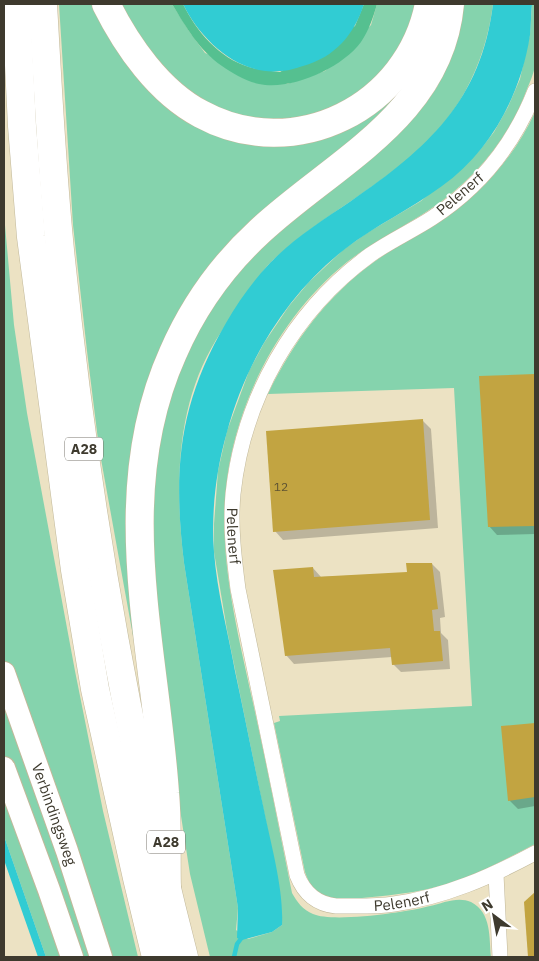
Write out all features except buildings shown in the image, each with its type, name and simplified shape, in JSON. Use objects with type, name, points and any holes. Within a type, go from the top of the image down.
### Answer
[{"type":"highway","name":"A28","points":[[16,4],[31,237],[75,570],[95,689],[136,878],[156,957]]},
{"type":"highway","name":"A28","points":[[43,4],[61,258],[95,528],[125,695],[166,889],[184,957]]},
{"type":"highway","points":[[106,4],[124,36],[140,58],[162,84],[186,105],[201,115],[227,125],[271,133],[290,132],[326,124],[358,109],[373,98],[387,86],[409,57],[424,23],[429,4]]},
{"type":"highway","name":"A28","points":[[166,889],[165,795],[148,651],[138,539],[139,496],[146,436],[162,378],[185,327],[218,276],[237,253],[287,207],[388,126],[409,104],[432,68],[440,50],[446,31],[450,4]]},
{"type":"main road","name":"Verbindingsweg","points":[[4,673],[67,851],[101,957]]},
{"type":"main road","name":"Verbindingsweg","points":[[4,768],[72,957]]},
{"type":"street","name":"Pelenerf","points":[[535,91],[512,139],[482,177],[431,219],[390,241],[351,270],[315,305],[300,323],[286,344],[261,390],[243,441],[233,495],[234,558],[238,589],[297,874],[305,891],[319,903],[326,905],[394,904],[442,894],[496,874],[535,853]]},
{"type":"street","points":[[496,874],[500,957]]},
{"type":"green space","points":[[59,4],[100,4],[120,39],[252,137],[420,79],[321,172],[168,350],[135,647],[99,448],[87,351],[73,225]]},
{"type":"green space","points":[[121,4],[172,4],[205,53],[287,84],[325,71],[371,25],[377,4],[416,4],[413,16],[398,50],[367,85],[347,99],[325,110],[302,116],[278,119],[254,118],[230,112],[193,95],[168,73],[157,60]]},
{"type":"green space","points":[[172,4],[183,4],[202,33],[218,50],[228,57],[249,67],[280,72],[355,26],[364,4],[377,4],[361,42],[342,61],[329,69],[300,81],[272,85],[254,83],[230,71],[214,60],[194,38]]},
{"type":"green space","points":[[464,4],[493,4],[489,27],[475,71],[465,91],[440,128],[406,161],[305,233],[273,260],[259,276],[216,340],[202,366],[185,420],[181,448],[179,506],[184,563],[238,908],[236,930],[248,939],[272,932],[282,925],[275,866],[227,630],[214,552],[218,471],[227,431],[249,371],[264,343],[289,306],[309,282],[343,250],[367,233],[421,201],[480,150],[494,132],[508,107],[520,79],[530,34],[532,4],[535,4],[536,50],[531,80],[500,142],[475,172],[445,199],[347,262],[304,304],[286,328],[256,380],[236,437],[229,466],[225,496],[226,556],[234,614],[292,893],[296,900],[313,914],[353,917],[389,914],[450,901],[466,900],[478,907],[486,919],[491,957],[210,957],[190,874],[177,790],[150,557],[152,476],[168,398],[200,325],[232,278],[270,236],[400,132],[426,103],[437,87],[454,51]]},
{"type":"green space","points":[[535,112],[535,844],[472,875],[438,887],[375,897],[344,899],[327,897],[313,888],[305,872],[274,723],[280,721],[279,716],[472,706],[454,388],[268,394],[288,356],[326,305],[357,275],[374,262],[428,229],[467,202],[506,161]]},
{"type":"green space","points":[[4,214],[14,325],[27,413],[103,811],[138,957],[105,957],[4,659]]},
{"type":"green space","points":[[4,688],[96,957],[76,957],[4,756]]},
{"type":"green space","points":[[4,781],[67,957],[46,957],[4,836]]},
{"type":"water","points":[[183,4],[364,4],[355,26],[334,51],[314,62],[292,69],[265,71],[250,68],[222,52],[199,30]]},
{"type":"water","points":[[493,4],[532,4],[526,57],[519,79],[501,120],[475,156],[459,172],[442,186],[345,249],[305,287],[287,308],[257,355],[245,380],[227,432],[217,476],[214,506],[213,537],[215,567],[276,868],[282,911],[282,925],[272,932],[242,940],[237,938],[238,908],[184,563],[179,498],[183,439],[189,411],[210,353],[236,307],[264,270],[299,237],[404,162],[427,141],[446,119],[463,95],[477,68],[487,38]]},
{"type":"water","points":[[4,836],[46,957],[38,957],[4,860]]},
{"type":"waterway","points":[[234,957],[237,944],[243,936]]}]
